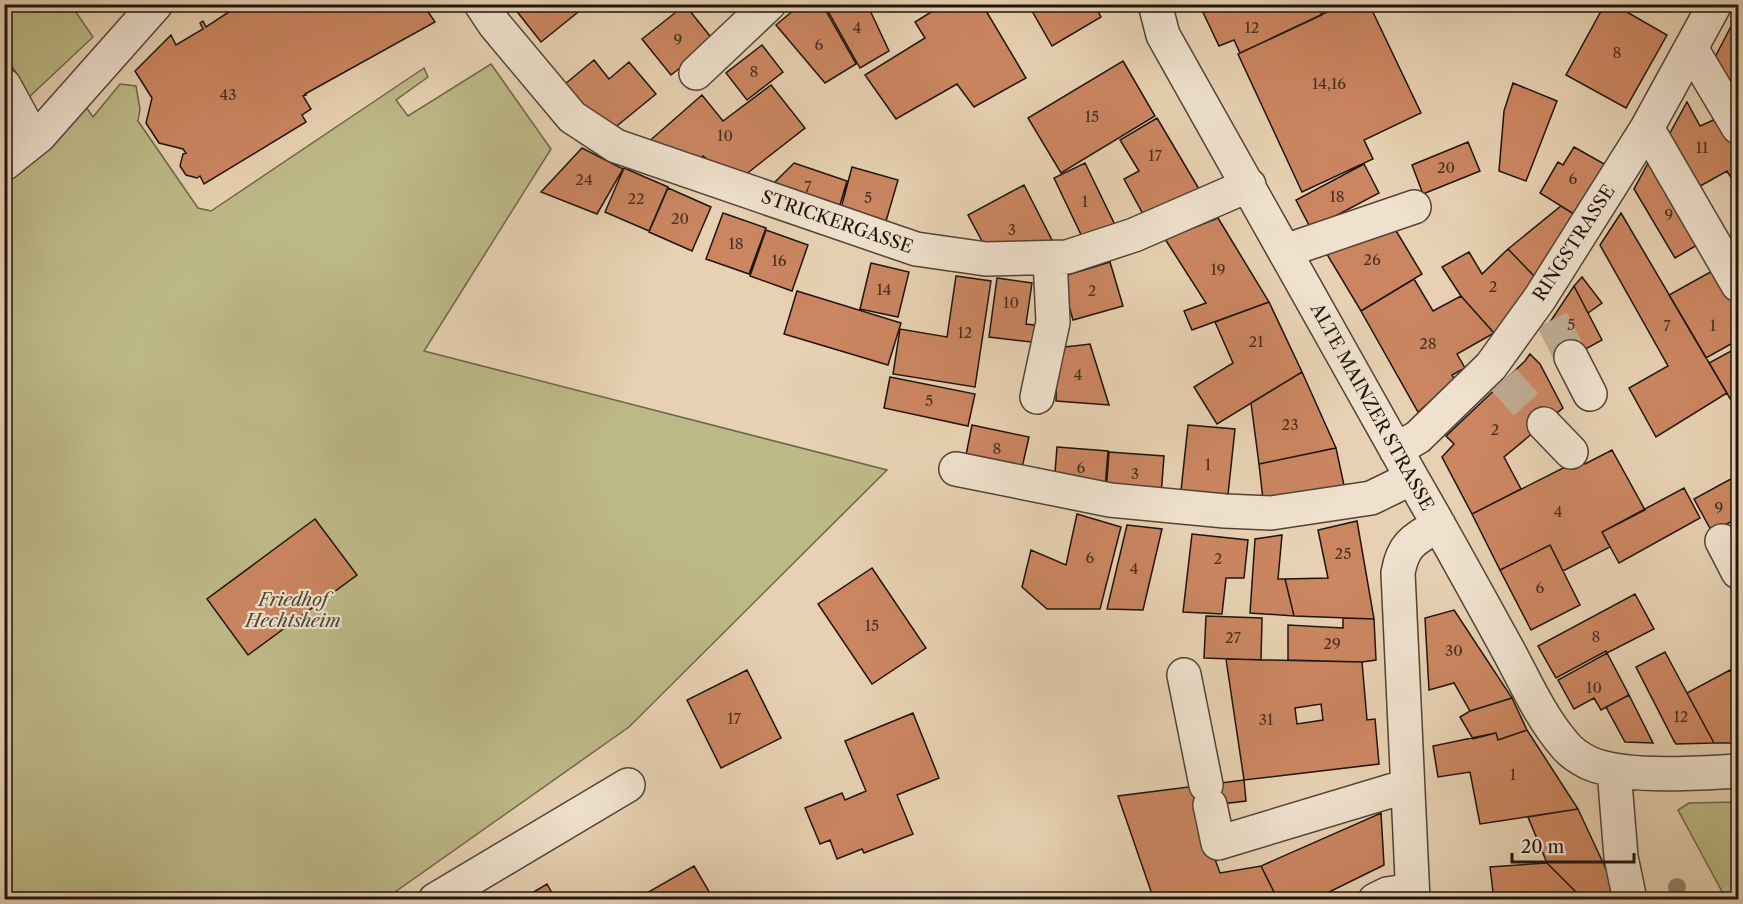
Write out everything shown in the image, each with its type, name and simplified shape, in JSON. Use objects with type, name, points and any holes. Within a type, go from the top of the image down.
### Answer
[{"type":"street","points":[[4,164],[39,136],[156,4]]},
{"type":"street","name":"STRICKERGASSE","points":[[481,4],[495,26],[572,117],[616,146],[916,249],[986,259],[1067,257],[1134,235],[1249,185]]},
{"type":"street","points":[[696,73],[769,4]]},
{"type":"street","name":"ALTE MAINZER STRASSE","points":[[1155,4],[1163,35],[1439,525],[1408,544],[1398,573],[1413,895]]},
{"type":"street","name":"RINGSTRASSE","points":[[956,469],[1110,500],[1225,512],[1271,513],[1371,498],[1404,464],[1418,437],[1498,373],[1546,309],[1715,4]]},
{"type":"street","points":[[1690,48],[1738,127]]},
{"type":"street","points":[[4,85],[28,129],[39,136]]},
{"type":"street","points":[[1647,128],[1738,285]]},
{"type":"street","points":[[1285,251],[1414,207]]},
{"type":"street","points":[[1037,397],[1053,322],[1050,258]]},
{"type":"street","points":[[1571,357],[1590,394]]},
{"type":"street","points":[[1544,424],[1570,452]]},
{"type":"street","points":[[1439,525],[1538,704],[1557,735],[1571,751],[1581,759],[1614,770],[1685,773],[1738,771]]},
{"type":"street","points":[[1722,542],[1738,572]]},
{"type":"street","points":[[1184,675],[1218,843],[1407,786]]},
{"type":"street","points":[[1614,770],[1621,857],[1630,900]]},
{"type":"street","points":[[435,900],[628,786]]},
{"type":"street","points":[[1375,900],[1388,894],[1413,895]]},
{"type":"green space","points":[[5,5],[71,5],[93,37],[28,98],[5,51]]},
{"type":"green space","name":"Friedhof Hechtsheim","points":[[491,64],[551,149],[424,351],[887,470],[629,727],[385,899],[5,900],[5,177],[83,103],[93,117],[120,84],[136,86],[140,109],[138,121],[198,208],[211,211],[424,68],[428,77],[396,100],[408,116]]},
{"type":"green space","points":[[1738,802],[1738,899],[1726,899],[1678,810],[1689,803]]},
{"type":"building","points":[[231,4],[271,4],[273,8],[278,4],[423,4],[435,22],[305,94],[303,96],[311,109],[302,115],[306,122],[204,184],[200,176],[197,178],[186,175],[180,166],[183,154],[186,153],[183,149],[159,143],[146,123],[152,98],[135,71],[171,35],[176,45],[203,29],[200,23],[203,21],[206,27],[232,10],[229,6]]},
{"type":"building","points":[[511,4],[588,4],[541,42]]},
{"type":"building","points":[[801,4],[822,4],[856,64],[825,83],[776,25]]},
{"type":"building","points":[[824,4],[867,4],[889,51],[860,68]]},
{"type":"building","points":[[940,4],[982,4],[1026,78],[974,107],[957,84],[896,119],[865,75],[925,38],[915,22],[941,6]]},
{"type":"building","points":[[1028,4],[1094,4],[1101,17],[1052,46]]},
{"type":"building","points":[[1199,4],[1317,4],[1322,15],[1240,53],[1234,40],[1219,46]]},
{"type":"building","points":[[1344,4],[1369,4],[1421,113],[1364,140],[1373,159],[1302,192],[1238,54]]},
{"type":"building","points":[[1605,4],[1613,4],[1667,35],[1626,108],[1566,75]]},
{"type":"building","points":[[685,5],[714,41],[671,75],[642,39]]},
{"type":"building","points":[[1736,17],[1738,20],[1738,102],[1713,61]]},
{"type":"building","points":[[762,45],[783,72],[747,100],[726,73]]},
{"type":"building","points":[[594,60],[609,79],[629,62],[656,94],[607,134],[565,84]]},
{"type":"building","points":[[1123,61],[1155,116],[1061,173],[1028,118]]},
{"type":"building","points":[[1513,83],[1557,101],[1526,181],[1499,171],[1504,111]]},
{"type":"building","points":[[771,85],[805,128],[736,182],[703,156],[692,167],[646,144],[702,95],[723,121]]},
{"type":"building","points":[[1687,102],[1700,126],[1718,118],[1738,154],[1738,189],[1727,171],[1695,189],[1665,142]]},
{"type":"building","points":[[1157,118],[1199,189],[1143,214],[1124,179],[1139,171],[1120,140]]},
{"type":"building","points":[[1468,142],[1480,171],[1423,194],[1412,165]]},
{"type":"building","points":[[1574,147],[1606,165],[1577,216],[1540,193],[1558,162],[1563,165]]},
{"type":"building","points":[[582,148],[623,169],[597,214],[541,192]]},
{"type":"building","points":[[1653,154],[1704,241],[1675,258],[1634,189]]},
{"type":"building","points":[[794,163],[847,181],[837,215],[765,192]]},
{"type":"building","points":[[1085,163],[1116,227],[1085,243],[1054,178]]},
{"type":"building","points":[[1364,164],[1379,193],[1311,229],[1296,200]]},
{"type":"building","points":[[852,167],[898,180],[884,228],[839,216]]},
{"type":"building","points":[[624,168],[668,187],[649,231],[605,212]]},
{"type":"building","points":[[1024,185],[1055,246],[989,254],[968,215]]},
{"type":"building","points":[[668,188],[711,207],[692,251],[649,232]]},
{"type":"building","points":[[1561,206],[1577,216],[1537,279],[1508,249]]},
{"type":"building","points":[[723,213],[766,228],[749,274],[706,259]]},
{"type":"building","points":[[1621,213],[1727,393],[1656,437],[1629,388],[1668,366],[1600,245]]},
{"type":"building","points":[[1218,218],[1269,302],[1192,330],[1184,311],[1206,303],[1165,239]]},
{"type":"building","points":[[1395,229],[1422,274],[1361,311],[1322,246]]},
{"type":"building","points":[[766,230],[808,245],[792,291],[750,276]]},
{"type":"building","points":[[1508,249],[1537,279],[1494,333],[1461,296],[1442,267],[1469,252],[1482,274]]},
{"type":"building","points":[[1110,262],[1123,306],[1073,320],[1061,277]]},
{"type":"building","points":[[871,263],[909,272],[898,317],[860,309]]},
{"type":"building","points":[[1714,270],[1738,313],[1738,340],[1706,358],[1669,295]]},
{"type":"building","points":[[956,276],[991,281],[975,387],[893,374],[900,329],[947,337]]},
{"type":"building","points":[[1582,277],[1602,303],[1588,313],[1574,286]]},
{"type":"building","points":[[997,278],[1032,283],[1026,324],[1042,326],[1040,343],[989,337]]},
{"type":"building","points":[[1414,279],[1433,311],[1461,296],[1494,333],[1457,354],[1465,368],[1452,375],[1455,380],[1418,412],[1361,311]]},
{"type":"building","points":[[1574,286],[1602,340],[1562,362],[1544,331]]},
{"type":"building","points":[[797,291],[901,323],[888,365],[784,334]]},
{"type":"building","points":[[1269,302],[1302,372],[1217,424],[1194,387],[1233,363],[1215,322]]},
{"type":"building","points":[[1090,344],[1109,405],[1056,401],[1057,348]]},
{"type":"building","points":[[1731,351],[1738,364],[1738,412],[1709,363]]},
{"type":"building","points":[[1530,354],[1540,364],[1563,408],[1504,457],[1521,489],[1472,514],[1442,457],[1454,444],[1446,436]]},
{"type":"building","points":[[1302,372],[1336,448],[1259,464],[1251,403]]},
{"type":"building","points":[[890,377],[975,394],[968,426],[884,408]]},
{"type":"building","points":[[972,425],[1029,437],[1021,472],[965,460]]},
{"type":"building","points":[[1188,425],[1235,429],[1227,504],[1180,500]]},
{"type":"building","points":[[1057,447],[1108,451],[1105,489],[1054,485]]},
{"type":"building","points":[[1336,448],[1345,490],[1264,508],[1259,464]]},
{"type":"building","points":[[1612,450],[1645,510],[1602,532],[1610,547],[1563,571],[1550,545],[1500,570],[1472,514],[1581,459],[1585,464]]},
{"type":"building","points":[[1109,452],[1164,456],[1161,496],[1106,492]]},
{"type":"building","points":[[1738,475],[1738,518],[1712,532],[1694,499]]},
{"type":"building","points":[[1684,488],[1700,518],[1619,563],[1602,532]]},
{"type":"building","points":[[1077,514],[1121,527],[1100,609],[1047,609],[1022,587],[1031,550],[1066,565]]},
{"type":"building","points":[[315,519],[357,575],[248,655],[207,599]]},
{"type":"building","points":[[1357,521],[1374,619],[1294,616],[1285,579],[1328,578],[1318,530]]},
{"type":"building","points":[[1127,525],[1162,529],[1143,610],[1107,609]]},
{"type":"building","points":[[1192,534],[1248,540],[1244,578],[1226,578],[1222,614],[1183,612]]},
{"type":"building","points":[[1282,535],[1278,579],[1285,579],[1294,616],[1250,613],[1255,539]]},
{"type":"building","points":[[1550,545],[1580,605],[1531,630],[1500,570]]},
{"type":"building","points":[[872,568],[926,648],[872,684],[818,604]]},
{"type":"building","points":[[1635,594],[1654,629],[1556,678],[1538,646]]},
{"type":"building","points":[[1454,610],[1512,698],[1470,711],[1454,683],[1429,690],[1425,618]]},
{"type":"building","points":[[1206,616],[1262,618],[1261,660],[1204,658]]},
{"type":"building","points":[[1343,618],[1374,619],[1376,660],[1362,662],[1288,660],[1288,625],[1343,628]]},
{"type":"building","points":[[1665,652],[1714,743],[1676,744],[1674,741],[1636,667]]},
{"type":"building","points":[[1607,653],[1629,695],[1601,710],[1594,698],[1574,709],[1558,680]]},
{"type":"building","points":[[1226,659],[1362,662],[1367,720],[1375,719],[1379,764],[1244,780]],"holes":[[[1321,704],[1323,720],[1297,724],[1295,708]]]},
{"type":"building","points":[[747,670],[781,738],[721,768],[687,700]]},
{"type":"building","points":[[1730,670],[1738,685],[1738,743],[1714,743],[1687,693]]},
{"type":"building","points":[[1629,695],[1653,743],[1625,742],[1606,707]]},
{"type":"building","points":[[1512,698],[1527,730],[1498,740],[1496,733],[1473,739],[1460,717],[1470,711]]},
{"type":"building","points":[[913,713],[939,778],[897,795],[913,834],[864,853],[862,849],[837,859],[830,840],[820,844],[805,808],[842,793],[845,800],[866,791],[845,741]]},
{"type":"building","points":[[1527,730],[1578,809],[1480,824],[1470,772],[1438,777],[1433,746],[1496,733],[1498,740]]},
{"type":"building","points":[[1244,780],[1246,801],[1196,807],[1220,873],[1261,866],[1278,900],[1154,900],[1118,796]]},
{"type":"building","points":[[1578,809],[1618,895],[1582,898],[1547,863],[1528,817]]},
{"type":"building","points":[[1381,813],[1384,865],[1313,900],[1278,900],[1261,866]]},
{"type":"building","points":[[1547,863],[1582,898],[1494,900],[1490,867]]},
{"type":"building","points":[[694,866],[714,900],[649,900],[645,894]]},
{"type":"building","points":[[547,884],[556,900],[520,900]]},
{"type":"tunnel","points":[[1552,320],[1571,357]]},
{"type":"tunnel","points":[[1504,380],[1544,424]]}]
